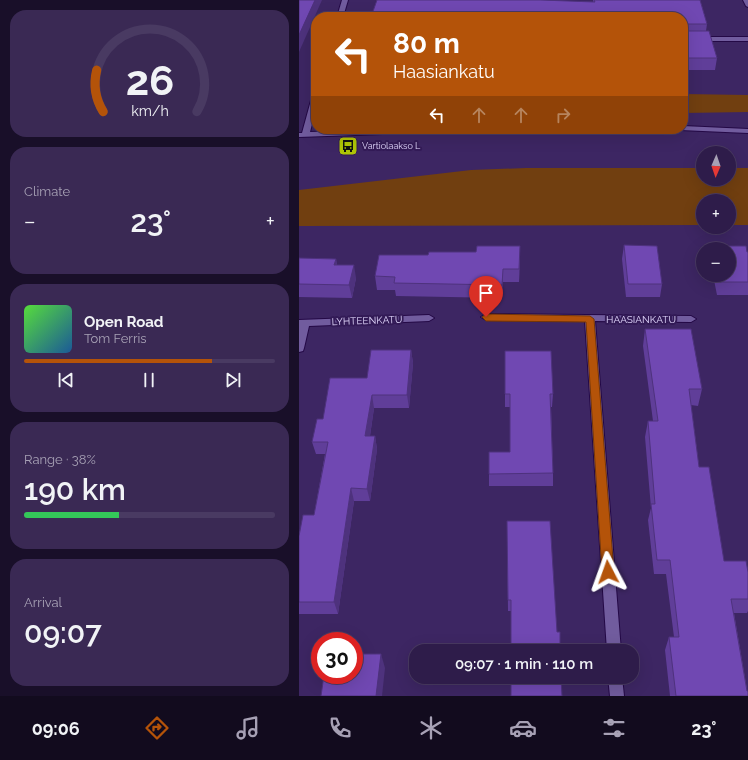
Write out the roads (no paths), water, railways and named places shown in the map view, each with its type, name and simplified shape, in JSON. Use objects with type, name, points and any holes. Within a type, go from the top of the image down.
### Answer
[{"type":"street","points":[[341,12],[345,0]]},
{"type":"street","points":[[746,0],[748,5]]},
{"type":"street","points":[[688,39],[748,39]]},
{"type":"street","points":[[311,109],[302,135],[330,134]]},
{"type":"street","points":[[688,128],[748,131]]},
{"type":"street","name":"HAASIANKATU","points":[[486,317],[691,319]]},
{"type":"street","name":"LYHTEENKATU","points":[[299,348],[302,323],[429,318]]},
{"type":"street","points":[[590,319],[613,644]]},
{"type":"street","points":[[616,684],[617,696]]},
{"type":"place","name":"Vartiolaakso L","points":[[348,146]]}]
